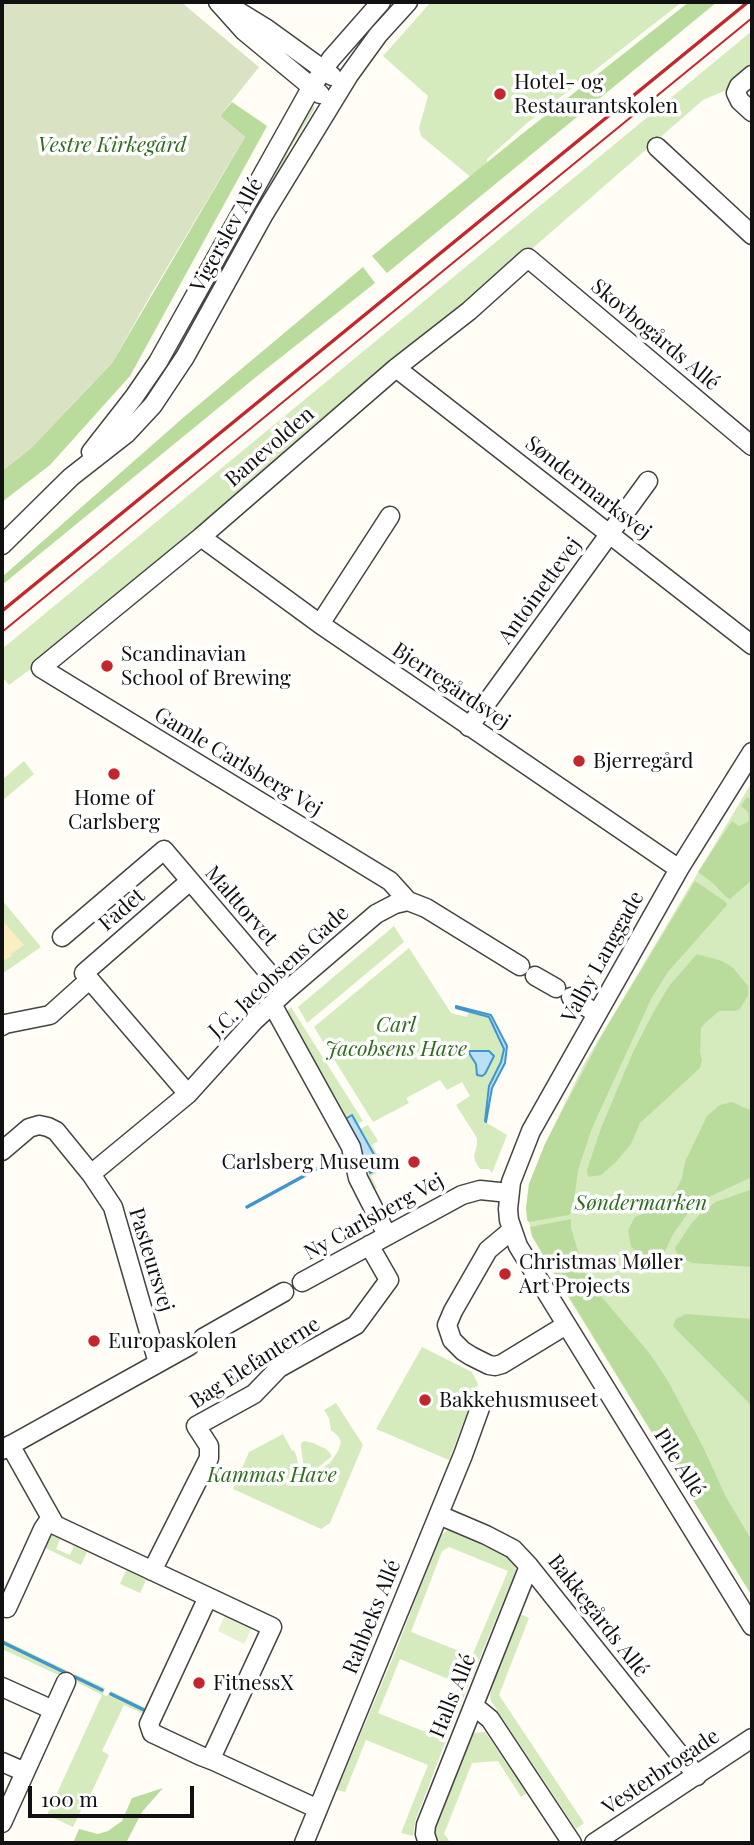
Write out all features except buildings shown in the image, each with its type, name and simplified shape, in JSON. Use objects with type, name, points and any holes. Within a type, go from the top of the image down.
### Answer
[{"type":"street","points":[[218,2],[244,31],[332,103]]},
{"type":"street","points":[[223,2],[267,29],[343,85]]},
{"type":"street","name":"Vigerslev Allé","points":[[71,477],[158,362],[311,88],[381,2]]},
{"type":"street","name":"Vigerslev Allé","points":[[2,545],[71,477],[132,428],[153,405],[343,85],[368,48],[408,2]]},
{"type":"street","points":[[752,75],[739,86],[736,93],[752,112]]},
{"type":"street","points":[[657,147],[752,235]]},
{"type":"street","name":"Banevolden","points":[[41,668],[201,537],[528,258]]},
{"type":"street","name":"Skovbogårds Allé","points":[[528,258],[752,446]]},
{"type":"street","name":"Søndermarksvej","points":[[396,368],[752,645]]},
{"type":"street","name":"Antoinettevej","points":[[469,727],[648,481]]},
{"type":"street","points":[[320,624],[390,516]]},
{"type":"street","name":"Bjerregårdsvej","points":[[201,537],[320,624],[679,869]]},
{"type":"street","name":"Gamle Carlsberg Vej","points":[[41,668],[390,881],[408,901]]},
{"type":"street","name":"Valby Langgade","points":[[509,1193],[516,1165],[531,1131],[679,869],[752,751]]},
{"type":"street","name":"Malttorvet","points":[[62,937],[164,850],[279,998],[351,1147],[358,1178],[387,1236]]},
{"type":"street","name":"Fadet","points":[[2,1026],[50,1015],[87,976],[190,881]]},
{"type":"street","points":[[408,901],[426,908],[597,1014]]},
{"type":"street","name":"J.C. Jacobsens Gade","points":[[91,1174],[188,1094],[279,998],[376,914],[395,904],[408,901]]},
{"type":"street","points":[[87,976],[188,1094]]},
{"type":"street","name":"Pasteursvej","points":[[2,1151],[29,1128],[48,1126],[56,1131],[91,1174],[113,1207],[158,1363]]},
{"type":"street","name":"Ny Carlsberg Vej","points":[[302,1282],[471,1191],[509,1193]]},
{"type":"street","name":"Pile Allé","points":[[509,1193],[508,1209],[518,1246],[752,1626]]},
{"type":"street","points":[[512,1230],[488,1250],[453,1311],[447,1325],[452,1340],[463,1351],[495,1366],[566,1325]]},
{"type":"street","name":"Bag Elefanterne","points":[[152,1570],[209,1458],[209,1446],[197,1426],[254,1394],[279,1368],[356,1325],[390,1280],[369,1245]]},
{"type":"street","points":[[214,1760],[213,1754],[272,1627],[55,1524],[6,1448],[284,1292]]},
{"type":"street","name":"Rahbeks Allé","points":[[304,1843],[481,1408]]},
{"type":"street","name":"Bakkegårds Allé","points":[[439,1515],[513,1549],[696,1776]]},
{"type":"street","points":[[7,1608],[50,1519]]},
{"type":"street","name":"Halls Allé","points":[[428,1843],[426,1825],[529,1566]]},
{"type":"street","points":[[208,1597],[149,1724],[152,1732],[318,1809]]},
{"type":"street","points":[[2,1823],[66,1682]]},
{"type":"street","points":[[2,1687],[53,1710]]},
{"type":"street","points":[[474,1706],[490,1719],[572,1843]]},
{"type":"street","name":"Vesterbrogade","points":[[594,1843],[752,1738]]},
{"type":"street","points":[[2,1762],[25,1772]]},
{"type":"green space","name":"Vestre Kirkegård","points":[[2,2],[181,2],[259,67],[220,116],[245,137],[112,363],[31,448],[2,471]]},
{"type":"green space","name":"Hotel- og Restaurantskolen","points":[[431,2],[682,2],[526,124],[487,159],[486,176],[478,183],[421,136],[419,128],[428,96],[383,56]]},
{"type":"green space","points":[[689,2],[717,2],[387,273],[372,256],[522,134]]},
{"type":"green space","points":[[752,31],[752,69],[731,88],[703,100],[503,274],[68,641],[9,685],[2,677],[2,649]]},
{"type":"green space","points":[[232,102],[267,126],[130,376],[50,465],[2,502],[2,471],[31,448],[112,363],[245,137],[220,116]]},
{"type":"green space","points":[[310,102],[315,108],[288,152],[284,166],[206,307],[150,397],[147,397],[144,394]]},
{"type":"green space","points":[[363,267],[375,283],[2,585],[2,577],[184,417]]},
{"type":"green space","points":[[24,761],[34,774],[2,801],[2,780]]},
{"type":"green space","name":"Søndermarken","points":[[752,782],[752,1596],[541,1253],[532,1236],[526,1208],[529,1184],[545,1144],[584,1064]]},
{"type":"green space","points":[[747,797],[752,800],[752,880],[730,899],[698,872],[732,821],[739,826],[749,820],[748,812],[741,806]]},
{"type":"green space","points":[[695,881],[727,905],[668,972],[652,997],[592,1128],[578,1170],[573,1209],[569,1215],[529,1222],[526,1208],[529,1184],[545,1144],[602,1035]]},
{"type":"green space","points":[[2,900],[41,947],[2,974]]},
{"type":"green space","points":[[394,926],[404,942],[307,1023],[298,1007]]},
{"type":"green space","name":"Carl Jacobsens Have","points":[[409,948],[451,1013],[467,1017],[469,1012],[489,1017],[504,1049],[501,1062],[489,1086],[487,1123],[507,1135],[492,1173],[489,1169],[480,1169],[475,1161],[477,1138],[456,1105],[470,1096],[462,1082],[447,1090],[440,1080],[406,1098],[409,1103],[373,1122],[314,1027]]},
{"type":"green space","points":[[697,954],[722,961],[733,968],[748,986],[748,995],[740,1009],[719,1011],[703,1025],[700,1068],[640,1123],[631,1144],[615,1163],[601,1175],[588,1177],[587,1170],[601,1128],[633,1052],[669,986]]},
{"type":"green space","points":[[291,1007],[363,1121],[357,1124],[352,1115],[342,1121],[283,1015]]},
{"type":"green space","points":[[732,1102],[752,1111],[752,1177],[700,1201],[673,1234],[664,1253],[656,1260],[640,1258],[631,1246],[628,1230],[635,1217],[665,1202],[676,1190],[685,1162],[707,1116],[720,1105]]},
{"type":"green space","points":[[368,1125],[378,1141],[372,1145],[385,1168],[371,1176],[377,1188],[372,1190],[364,1176],[380,1167],[360,1129]]},
{"type":"green space","points":[[752,1189],[752,1267],[692,1263],[678,1256],[675,1248],[704,1210],[716,1202]]},
{"type":"green space","points":[[571,1219],[571,1228],[584,1271],[595,1289],[650,1354],[668,1381],[726,1497],[752,1541],[752,1596],[532,1236],[530,1227]]},
{"type":"green space","points":[[686,1314],[752,1319],[752,1406],[673,1326],[676,1319]]},
{"type":"green space","points":[[422,1347],[472,1372],[478,1384],[449,1460],[376,1429]]},
{"type":"green space","name":"Kammas Have","points":[[336,1403],[363,1445],[330,1523],[321,1529],[233,1489],[249,1452],[283,1434],[304,1473],[312,1474],[330,1463],[341,1442],[331,1430],[324,1410]]},
{"type":"green space","points":[[304,1441],[326,1449],[331,1457],[316,1469],[307,1471],[304,1468],[301,1447]]},
{"type":"green space","points":[[448,1530],[513,1559],[516,1570],[445,1743],[415,1822],[413,1836],[401,1833],[428,1765],[366,1740],[345,1792],[337,1790],[399,1643],[439,1536]],"holes":[[[449,1547],[508,1571],[472,1656],[411,1632],[442,1551]],[[400,1659],[460,1684],[438,1737],[378,1713]]]},
{"type":"green space","points":[[47,1533],[60,1539],[56,1549],[70,1555],[74,1546],[87,1552],[81,1565],[41,1546]]},
{"type":"green space","points":[[126,1570],[146,1580],[140,1593],[120,1584]]},
{"type":"green space","points":[[520,1614],[529,1618],[499,1695],[584,1823],[576,1829],[491,1701],[492,1687]]},
{"type":"green space","points":[[225,1615],[252,1628],[244,1644],[218,1631]]},
{"type":"green space","points":[[2,1639],[68,1671],[70,1673],[67,1679],[2,1649]]},
{"type":"green space","points":[[75,1674],[105,1688],[103,1695],[107,1696],[111,1691],[148,1709],[146,1715],[124,1705],[102,1751],[109,1755],[73,1827],[47,1815],[102,1695],[71,1679]]},
{"type":"green space","points":[[485,1732],[527,1793],[521,1797],[498,1761],[472,1763],[444,1834],[451,1843],[438,1843],[433,1835],[434,1829],[473,1733]]},
{"type":"green space","points":[[163,1788],[142,1812],[126,1843],[73,1843],[79,1829],[98,1834],[108,1831],[122,1821],[132,1798]]},
{"type":"sand","points":[[2,920],[24,945],[2,962]]},
{"type":"water","points":[[456,1006],[491,1015],[507,1046],[505,1063],[492,1088],[486,1122],[489,1086],[501,1062],[504,1049],[489,1017]]},
{"type":"water","points":[[470,1051],[489,1051],[494,1056],[482,1076],[477,1075],[476,1064]]},
{"type":"water","points":[[352,1115],[381,1167],[370,1173],[342,1121]]},
{"type":"waterway","points":[[247,1207],[346,1153]]},
{"type":"waterway","points":[[2,1642],[64,1672]]},
{"type":"waterway","points":[[75,1677],[102,1690]]},
{"type":"waterway","points":[[111,1694],[144,1710]]},
{"type":"tram line","points":[[2,632],[752,18]]},
{"type":"railway","points":[[2,611],[748,2]]},
{"type":"place","name":"Hotel- og Restaurantskolen","points":[[500,94]]},
{"type":"place","name":"Scandinavian School of Brewing","points":[[107,666]]},
{"type":"place","name":"Bjerregård","points":[[579,761]]},
{"type":"place","name":"Home of Carlsberg","points":[[114,774]]},
{"type":"place","name":"Carlsberg Museum","points":[[414,1162]]},
{"type":"place","name":"Christmas Møller Art Projects","points":[[505,1274]]},
{"type":"place","name":"Europaskolen","points":[[94,1341]]},
{"type":"place","name":"Bakkehusmuseet","points":[[425,1400]]},
{"type":"place","name":"FitnessX","points":[[199,1683]]}]
